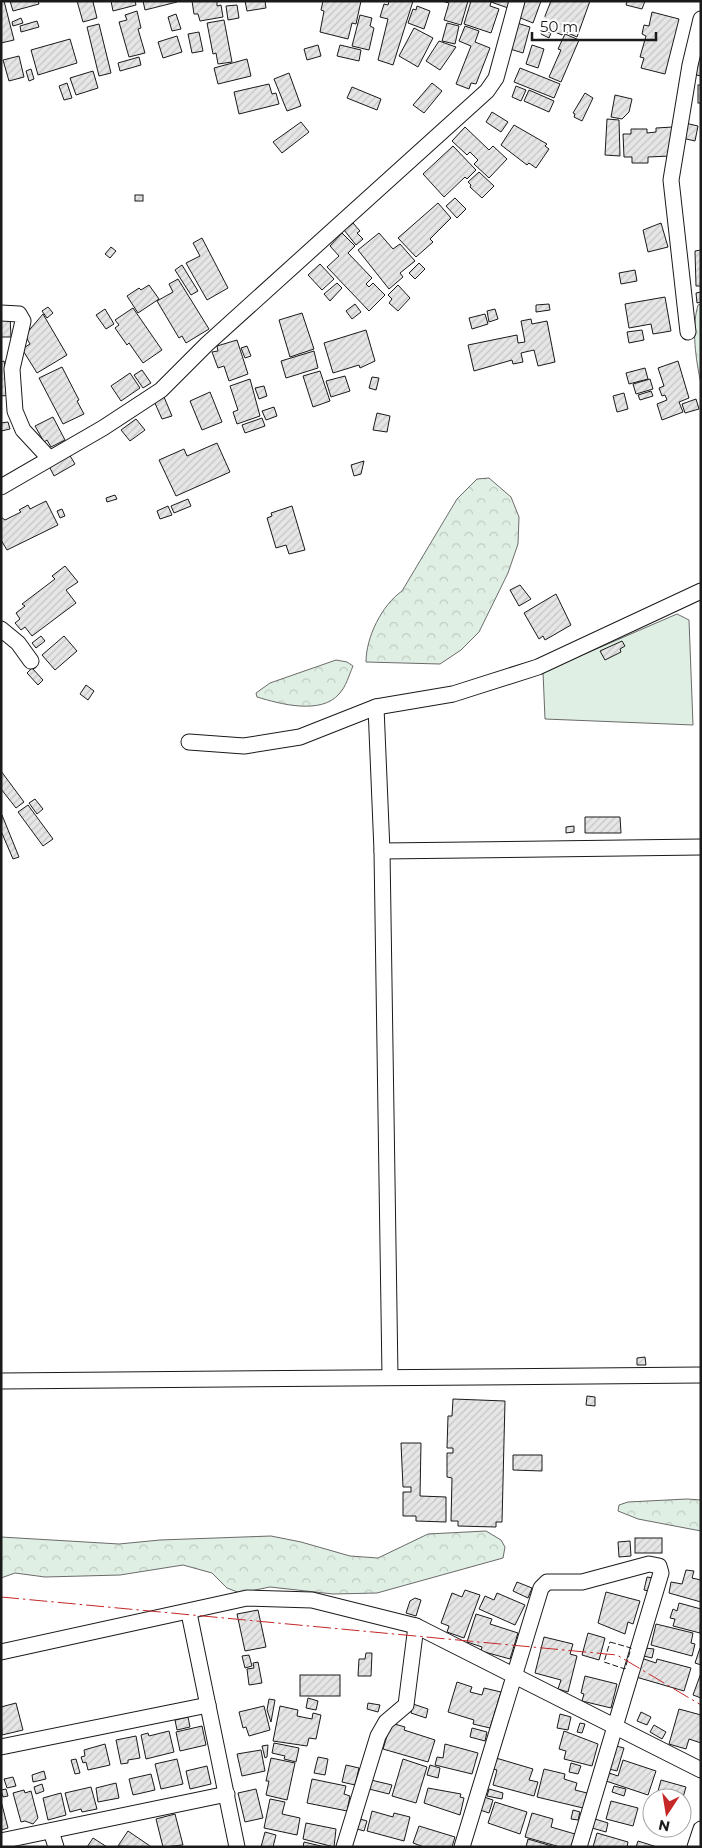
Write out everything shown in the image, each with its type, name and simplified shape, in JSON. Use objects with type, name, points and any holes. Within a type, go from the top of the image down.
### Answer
[{"type":"street","points":[[1,486],[103,428],[161,390],[221,332],[487,91],[496,78],[518,1]]},
{"type":"street","points":[[688,332],[671,180],[690,65],[701,19]]},
{"type":"street","points":[[1,312],[20,314],[23,321],[12,369],[15,411],[23,430],[49,458]]},
{"type":"street","points":[[189,742],[244,746],[300,737],[376,708],[454,694],[538,667],[701,591]]},
{"type":"street","points":[[1,628],[18,643],[31,661]]},
{"type":"street","points":[[376,708],[382,851],[390,1376]]},
{"type":"street","points":[[382,851],[701,847]]},
{"type":"street","points":[[1,1381],[390,1376],[701,1375]]},
{"type":"street","points":[[462,1847],[513,1674],[541,1588],[547,1582],[582,1582],[649,1564],[659,1566],[660,1573],[616,1728],[579,1847]]},
{"type":"street","points":[[1,1652],[189,1613],[247,1598],[312,1600],[416,1626],[701,1770]]},
{"type":"street","points":[[189,1613],[237,1847]]},
{"type":"street","points":[[344,1847],[378,1736],[386,1722],[406,1705],[416,1626]]},
{"type":"street","points":[[1,1747],[208,1705]]},
{"type":"street","points":[[1,1841],[227,1794]]},
{"type":"street","points":[[694,1847],[701,1829]]},
{"type":"street","points":[[51,1832],[56,1847]]},
{"type":"green space","points":[[701,304],[701,384],[696,355],[695,324],[698,305]]},
{"type":"green space","points":[[489,478],[511,497],[519,517],[518,544],[508,573],[479,632],[461,650],[440,664],[366,662],[369,642],[376,622],[388,604],[402,591],[457,499],[477,479]]},
{"type":"green space","points":[[677,614],[689,620],[693,725],[545,719],[543,672]]},
{"type":"green space","points":[[336,660],[347,662],[353,666],[344,688],[331,700],[322,704],[300,706],[257,697],[256,693],[270,683]]},
{"type":"green space","points":[[701,1500],[701,1531],[638,1519],[618,1511],[619,1505],[628,1502]]},
{"type":"green space","points":[[486,1531],[501,1540],[505,1547],[503,1558],[377,1593],[333,1594],[270,1587],[240,1593],[227,1588],[212,1573],[183,1565],[120,1575],[45,1577],[15,1573],[1,1578],[1,1537],[119,1544],[160,1540],[271,1536],[301,1542],[350,1556],[378,1558],[428,1534]]},
{"type":"building","points":[[1,1],[4,1],[14,40],[1,43]]},
{"type":"building","points":[[10,1],[38,1],[39,4],[13,11]]},
{"type":"building","points":[[77,1],[95,1],[93,2],[97,18],[83,22]]},
{"type":"building","points":[[111,1],[135,1],[136,5],[113,11]]},
{"type":"building","points":[[143,1],[176,1],[177,2],[145,10]]},
{"type":"building","points":[[192,1],[217,1],[217,6],[221,5],[223,17],[200,21],[198,14],[194,14]]},
{"type":"building","points":[[245,1],[265,1],[266,8],[247,11]]},
{"type":"building","points":[[323,1],[361,1],[356,24],[352,23],[348,39],[320,32],[324,11],[321,10]]},
{"type":"building","points":[[389,1],[413,1],[393,65],[378,60],[388,19],[380,17],[384,4],[388,5]]},
{"type":"building","points":[[442,1],[468,1],[461,25],[444,20],[449,3]]},
{"type":"building","points":[[471,1],[513,1],[511,9],[491,2],[490,6],[499,9],[491,33],[464,24]]},
{"type":"building","points":[[524,1],[541,1],[533,23],[518,17]]},
{"type":"building","points":[[551,1],[590,1],[577,37],[563,31],[562,35],[541,26]]},
{"type":"building","points":[[627,1],[645,1],[642,9],[626,5]]},
{"type":"building","points":[[237,5],[239,18],[228,20],[226,6]]},
{"type":"building","points":[[417,6],[430,11],[424,29],[408,23],[413,9],[416,10]]},
{"type":"building","points":[[137,11],[141,28],[138,29],[145,53],[129,57],[119,22],[127,20],[125,15]]},
{"type":"building","points":[[652,12],[679,19],[665,74],[641,68],[644,58],[640,57],[646,36],[642,34],[644,25],[649,26]]},
{"type":"building","points":[[176,14],[181,29],[172,31],[168,17]]},
{"type":"building","points":[[360,15],[372,18],[370,26],[374,28],[369,50],[352,46]]},
{"type":"building","points":[[21,18],[23,23],[13,26],[12,22]]},
{"type":"building","points":[[224,20],[232,62],[218,64],[216,53],[213,54],[207,23]]},
{"type":"building","points":[[37,21],[39,27],[21,32],[20,26]]},
{"type":"building","points":[[447,23],[459,26],[455,44],[442,41]]},
{"type":"building","points":[[517,23],[530,27],[523,53],[510,49]]},
{"type":"building","points":[[99,24],[111,73],[99,76],[87,27]]},
{"type":"building","points":[[465,26],[479,31],[475,42],[490,48],[476,84],[471,83],[469,89],[456,84],[471,46],[459,41]]},
{"type":"building","points":[[414,28],[433,38],[418,67],[399,56]]},
{"type":"building","points":[[543,30],[551,33],[549,38],[541,34]]},
{"type":"building","points":[[199,32],[203,51],[192,53],[188,34]]},
{"type":"building","points":[[701,32],[701,76],[692,74]]},
{"type":"building","points":[[565,34],[579,40],[561,82],[549,77],[561,50],[558,49]]},
{"type":"building","points":[[177,36],[182,52],[163,58],[158,42]]},
{"type":"building","points":[[70,39],[77,63],[38,75],[31,50]]},
{"type":"building","points":[[439,41],[456,47],[440,70],[426,61]]},
{"type":"building","points":[[318,45],[321,56],[307,60],[304,49]]},
{"type":"building","points":[[340,45],[361,50],[359,61],[337,56]]},
{"type":"building","points":[[532,45],[544,49],[538,68],[526,64]]},
{"type":"building","points":[[19,56],[24,77],[9,81],[3,60]]},
{"type":"building","points":[[139,57],[141,65],[120,71],[118,63]]},
{"type":"building","points":[[247,59],[251,76],[218,84],[214,68]]},
{"type":"building","points":[[520,68],[560,84],[554,98],[514,82]]},
{"type":"building","points":[[31,69],[34,79],[29,81],[26,71]]},
{"type":"building","points":[[93,71],[98,88],[76,95],[70,78]]},
{"type":"building","points":[[289,73],[301,106],[287,111],[274,79]]},
{"type":"building","points":[[67,83],[72,98],[64,100],[59,86]]},
{"type":"building","points":[[432,83],[442,91],[424,113],[413,105]]},
{"type":"building","points":[[269,84],[272,94],[276,93],[279,104],[239,114],[234,92]]},
{"type":"building","points":[[698,85],[701,85],[701,103],[698,103]]},
{"type":"building","points":[[516,86],[526,90],[521,101],[512,97]]},
{"type":"building","points":[[352,87],[381,99],[377,110],[347,98]]},
{"type":"building","points":[[529,90],[554,101],[549,112],[524,101]]},
{"type":"building","points":[[585,93],[593,98],[582,121],[574,117],[575,114],[573,113]]},
{"type":"building","points":[[615,95],[632,99],[629,112],[622,119],[611,117]]},
{"type":"building","points":[[492,112],[508,122],[501,132],[486,122]]},
{"type":"building","points":[[607,119],[619,120],[620,156],[605,155]]},
{"type":"building","points":[[301,122],[309,132],[282,153],[273,142]]},
{"type":"building","points":[[685,123],[698,126],[695,141],[682,138]]},
{"type":"building","points":[[514,125],[547,144],[545,146],[549,149],[536,168],[529,163],[527,165],[501,145]]},
{"type":"building","points":[[465,127],[489,150],[493,146],[507,159],[489,178],[474,164],[478,160],[470,152],[467,155],[452,141]]},
{"type":"building","points":[[673,127],[670,156],[648,157],[648,163],[632,163],[632,157],[624,157],[623,134],[631,134],[631,129],[647,129],[647,133],[656,132],[656,128]]},
{"type":"building","points":[[453,146],[476,170],[467,179],[465,177],[444,197],[423,174]]},
{"type":"building","points":[[479,172],[494,186],[482,198],[470,187],[471,185],[468,182]]},
{"type":"building","points":[[135,195],[143,195],[143,201],[135,201]]},
{"type":"building","points":[[455,198],[466,209],[457,218],[446,206]]},
{"type":"building","points":[[438,203],[451,218],[430,239],[433,242],[416,257],[398,238]]},
{"type":"building","points":[[353,223],[360,231],[357,233],[363,239],[356,245],[344,230]]},
{"type":"building","points":[[661,223],[668,247],[648,252],[643,230]]},
{"type":"building","points":[[342,233],[355,246],[348,253],[372,278],[366,284],[369,287],[373,283],[385,295],[369,311],[327,267],[339,256],[330,246]]},
{"type":"building","points":[[379,233],[393,249],[400,244],[415,261],[400,273],[403,277],[389,289],[358,250]]},
{"type":"building","points":[[202,238],[228,288],[207,300],[186,263],[200,256],[193,243]]},
{"type":"building","points":[[111,247],[116,251],[110,258],[105,254]]},
{"type":"building","points":[[701,250],[701,286],[696,286],[695,251]]},
{"type":"building","points":[[419,263],[425,269],[415,279],[409,273]]},
{"type":"building","points":[[320,264],[334,279],[322,290],[308,275]]},
{"type":"building","points":[[182,265],[198,291],[191,295],[175,270]]},
{"type":"building","points":[[635,270],[637,281],[621,284],[619,273]]},
{"type":"building","points":[[178,279],[209,329],[186,343],[182,336],[179,338],[157,301],[173,292],[169,284]]},
{"type":"building","points":[[337,283],[342,288],[330,301],[324,294]]},
{"type":"building","points":[[149,285],[159,299],[138,313],[127,296],[139,288],[141,290]]},
{"type":"building","points":[[398,285],[410,298],[398,311],[389,303],[392,299],[388,295]]},
{"type":"building","points":[[701,292],[701,302],[697,303],[696,293]]},
{"type":"building","points":[[665,297],[671,331],[653,334],[651,324],[629,328],[625,304]]},
{"type":"building","points":[[355,304],[361,312],[352,319],[346,311]]},
{"type":"building","points":[[549,304],[550,310],[536,312],[536,305]]},
{"type":"building","points":[[48,307],[53,313],[47,318],[42,311]]},
{"type":"building","points":[[133,308],[162,350],[143,363],[129,343],[127,345],[115,328],[119,325],[115,320]]},
{"type":"building","points":[[105,309],[114,324],[106,329],[96,315]]},
{"type":"building","points":[[495,309],[498,319],[489,322],[487,311]]},
{"type":"building","points":[[302,313],[314,349],[290,357],[279,320]]},
{"type":"building","points":[[43,314],[67,355],[37,373],[22,349],[30,344],[25,335]]},
{"type":"building","points":[[485,314],[488,324],[472,329],[469,318]]},
{"type":"building","points":[[1,316],[10,316],[11,337],[1,337]]},
{"type":"building","points":[[531,319],[532,324],[547,321],[555,362],[538,366],[534,350],[521,353],[523,362],[513,364],[512,360],[474,371],[468,345],[517,335],[518,343],[525,342],[521,321]]},
{"type":"building","points":[[366,330],[375,361],[360,368],[359,365],[333,373],[324,343]]},
{"type":"building","points":[[642,330],[644,340],[629,343],[627,332]]},
{"type":"building","points":[[237,340],[248,374],[229,381],[224,366],[218,368],[212,352],[218,351],[217,346]]},
{"type":"building","points":[[247,346],[251,356],[245,358],[241,348]]},
{"type":"building","points":[[314,351],[318,368],[286,378],[281,361]]},
{"type":"building","points":[[4,361],[11,395],[1,396],[1,362]]},
{"type":"building","points":[[678,361],[689,398],[679,402],[683,412],[662,420],[657,404],[667,400],[665,395],[662,396],[659,388],[664,386],[658,368]]},
{"type":"building","points":[[62,367],[84,414],[63,424],[39,378]]},
{"type":"building","points":[[645,368],[648,379],[629,384],[626,373]]},
{"type":"building","points":[[142,370],[151,383],[143,388],[134,375]]},
{"type":"building","points":[[320,371],[330,401],[313,407],[303,376]]},
{"type":"building","points":[[130,373],[140,388],[121,401],[111,386]]},
{"type":"building","points":[[345,376],[350,391],[331,397],[326,381]]},
{"type":"building","points":[[372,377],[379,378],[376,390],[369,388]]},
{"type":"building","points":[[250,379],[260,416],[237,424],[233,412],[238,410],[230,386]]},
{"type":"building","points":[[650,379],[653,389],[636,394],[633,384]]},
{"type":"building","points":[[264,386],[267,396],[259,399],[255,388]]},
{"type":"building","points":[[651,391],[653,396],[640,400],[638,395]]},
{"type":"building","points":[[210,392],[222,422],[202,430],[190,401]]},
{"type":"building","points":[[624,393],[628,409],[617,412],[613,396]]},
{"type":"building","points":[[164,397],[172,416],[162,419],[154,401]]},
{"type":"building","points":[[696,399],[699,409],[685,413],[682,404]]},
{"type":"building","points":[[274,407],[277,416],[266,420],[262,411]]},
{"type":"building","points":[[377,413],[390,416],[387,432],[373,430]]},
{"type":"building","points":[[53,417],[65,440],[51,447],[47,440],[44,442],[35,426]]},
{"type":"building","points":[[262,418],[265,426],[245,433],[242,425]]},
{"type":"building","points":[[136,419],[145,430],[130,441],[121,430]]},
{"type":"building","points":[[8,422],[10,429],[1,431],[1,423]]},
{"type":"building","points":[[217,443],[230,472],[176,496],[159,460],[184,449],[187,456]]},
{"type":"building","points":[[69,454],[75,464],[54,476],[49,466]]},
{"type":"building","points":[[364,461],[361,474],[354,476],[351,465]]},
{"type":"building","points":[[115,495],[117,499],[107,502],[106,498]]},
{"type":"building","points":[[188,499],[191,506],[174,513],[171,506]]},
{"type":"building","points":[[46,501],[58,525],[7,550],[1,540],[1,517],[5,520],[21,512],[19,510],[28,505],[30,509]]},
{"type":"building","points":[[168,506],[172,515],[160,519],[157,511]]},
{"type":"building","points":[[292,506],[305,550],[289,554],[286,545],[276,548],[267,518],[272,516],[271,513]]},
{"type":"building","points":[[62,509],[65,516],[60,518],[57,511]]},
{"type":"building","points":[[65,566],[78,582],[66,590],[76,603],[32,636],[25,627],[21,630],[15,623],[20,619],[16,613],[25,606],[22,604],[55,579],[52,576]]},
{"type":"building","points":[[520,585],[531,599],[519,606],[510,590]]},
{"type":"building","points":[[556,594],[571,625],[545,640],[543,636],[539,639],[524,613]]},
{"type":"building","points":[[41,636],[45,641],[36,648],[32,643]]},
{"type":"building","points":[[64,636],[77,651],[55,670],[42,655]]},
{"type":"building","points":[[622,641],[625,646],[620,649],[621,652],[605,660],[600,651]]},
{"type":"building","points":[[32,668],[43,680],[38,685],[27,673]]},
{"type":"building","points":[[86,685],[94,691],[88,700],[80,694]]},
{"type":"building","points":[[1,771],[24,802],[16,808],[1,789]]},
{"type":"building","points":[[35,799],[43,809],[37,814],[29,803]]},
{"type":"building","points":[[28,805],[53,839],[43,846],[18,812]]},
{"type":"building","points":[[2,815],[19,857],[13,859],[1,831]]},
{"type":"building","points":[[585,817],[620,817],[621,833],[585,833]]},
{"type":"building","points":[[574,826],[574,832],[566,833],[566,827]]},
{"type":"building","points":[[645,1357],[646,1365],[637,1365],[637,1358]]},
{"type":"building","points":[[587,1396],[595,1397],[595,1406],[586,1405]]},
{"type":"building","points":[[453,1399],[505,1401],[502,1522],[496,1522],[496,1527],[458,1526],[458,1521],[451,1521],[452,1478],[447,1477],[447,1453],[453,1453],[453,1448],[447,1448],[448,1416],[452,1416]]},
{"type":"building","points":[[401,1443],[421,1443],[420,1496],[446,1497],[446,1522],[416,1521],[416,1516],[403,1516],[403,1492],[411,1492],[411,1487],[403,1487]]},
{"type":"building","points":[[513,1455],[542,1455],[542,1471],[513,1470]]},
{"type":"building","points":[[635,1538],[662,1538],[662,1553],[635,1553]]},
{"type":"building","points":[[630,1541],[631,1556],[619,1557],[618,1542]]},
{"type":"building","points":[[686,1570],[694,1571],[692,1578],[701,1580],[701,1602],[669,1593],[671,1582],[682,1584]]},
{"type":"building","points":[[647,1577],[653,1578],[649,1591],[644,1590]]},
{"type":"building","points":[[517,1582],[532,1588],[528,1598],[513,1591]]},
{"type":"building","points":[[465,1590],[480,1595],[464,1638],[447,1632],[449,1626],[441,1623],[452,1593],[462,1597]]},
{"type":"building","points":[[606,1592],[640,1601],[633,1624],[628,1622],[625,1634],[598,1623]]},
{"type":"building","points":[[497,1593],[525,1605],[515,1625],[479,1609],[485,1596],[494,1600]]},
{"type":"building","points":[[415,1598],[421,1600],[416,1616],[406,1613],[410,1601]]},
{"type":"building","points":[[679,1603],[701,1609],[700,1633],[673,1626],[675,1619],[670,1618],[673,1609],[677,1611]]},
{"type":"building","points":[[258,1610],[266,1647],[245,1651],[237,1614]]},
{"type":"building","points":[[476,1614],[492,1619],[490,1624],[518,1633],[510,1659],[481,1651],[482,1647],[467,1642]]},
{"type":"building","points":[[656,1624],[693,1633],[691,1643],[695,1644],[692,1656],[651,1645]]},
{"type":"building","points":[[588,1633],[605,1638],[599,1660],[582,1655]]},
{"type":"building","points":[[544,1637],[573,1644],[570,1654],[577,1656],[568,1692],[558,1689],[561,1680],[535,1673]]},
{"type":"building","points":[[645,1648],[654,1649],[652,1658],[644,1656]]},
{"type":"building","points":[[701,1648],[701,1665],[695,1663]]},
{"type":"building","points":[[366,1653],[372,1653],[371,1676],[358,1676],[359,1659],[365,1659]]},
{"type":"building","points":[[249,1655],[252,1666],[245,1668],[242,1656]]},
{"type":"building","points":[[641,1658],[656,1663],[657,1659],[691,1668],[684,1691],[636,1677]]},
{"type":"building","points":[[258,1662],[262,1683],[249,1685],[247,1669],[254,1668],[253,1663]]},
{"type":"building","points":[[701,1673],[701,1698],[693,1695]]},
{"type":"building","points":[[300,1675],[340,1675],[340,1696],[300,1696]]},
{"type":"building","points":[[585,1676],[617,1684],[611,1708],[582,1701],[584,1694],[581,1693]]},
{"type":"building","points":[[457,1682],[472,1687],[470,1692],[482,1695],[484,1688],[501,1692],[490,1728],[473,1724],[474,1720],[448,1712]]},
{"type":"building","points":[[308,1698],[318,1701],[316,1710],[306,1708]]},
{"type":"building","points":[[269,1699],[275,1700],[271,1722],[267,1710]]},
{"type":"building","points":[[16,1703],[23,1730],[2,1735],[1,1707]]},
{"type":"building","points":[[368,1703],[380,1705],[378,1712],[367,1709]]},
{"type":"building","points":[[413,1704],[428,1709],[426,1718],[411,1713]]},
{"type":"building","points":[[264,1706],[270,1730],[249,1736],[246,1727],[243,1728],[239,1712]]},
{"type":"building","points":[[280,1706],[298,1710],[297,1716],[312,1719],[313,1713],[321,1715],[316,1739],[309,1738],[307,1746],[273,1741]]},
{"type":"building","points":[[679,1709],[701,1715],[701,1743],[689,1739],[686,1749],[669,1744]]},
{"type":"building","points":[[641,1712],[651,1717],[647,1725],[637,1721]]},
{"type":"building","points":[[560,1714],[571,1717],[568,1730],[557,1728]]},
{"type":"building","points":[[188,1717],[190,1727],[177,1730],[175,1720]]},
{"type":"building","points":[[391,1723],[405,1727],[404,1730],[435,1740],[428,1762],[383,1749]]},
{"type":"building","points":[[580,1723],[585,1724],[582,1733],[577,1732]]},
{"type":"building","points":[[654,1725],[666,1732],[662,1739],[650,1732]]},
{"type":"building","points":[[202,1726],[206,1745],[180,1751],[176,1732]]},
{"type":"building","points":[[472,1728],[487,1732],[485,1741],[470,1737]]},
{"type":"building","points":[[169,1731],[174,1752],[146,1759],[141,1735],[148,1733],[149,1736]]},
{"type":"building","points":[[564,1731],[598,1744],[592,1766],[564,1759],[566,1751],[559,1749]]},
{"type":"building","points":[[136,1736],[140,1758],[128,1760],[128,1763],[121,1764],[116,1740]]},
{"type":"building","points":[[274,1743],[299,1748],[296,1762],[284,1759],[285,1756],[272,1753]]},
{"type":"building","points":[[105,1744],[110,1765],[88,1770],[86,1762],[83,1763],[81,1757],[85,1756],[84,1750]]},
{"type":"building","points":[[445,1744],[478,1753],[472,1774],[435,1765],[437,1757],[443,1758]]},
{"type":"building","points":[[268,1745],[267,1757],[265,1758],[262,1746]]},
{"type":"building","points":[[616,1746],[624,1748],[617,1771],[609,1769]]},
{"type":"building","points":[[261,1750],[265,1771],[242,1776],[237,1754]]},
{"type":"building","points":[[318,1757],[328,1759],[325,1775],[314,1773]]},
{"type":"building","points":[[271,1758],[295,1763],[287,1800],[266,1795],[269,1781],[266,1781]]},
{"type":"building","points":[[496,1758],[533,1769],[529,1780],[538,1782],[534,1796],[493,1785],[497,1770],[493,1769]]},
{"type":"building","points":[[76,1759],[80,1773],[75,1774],[71,1760]]},
{"type":"building","points":[[177,1759],[183,1784],[161,1789],[155,1764]]},
{"type":"building","points":[[403,1759],[427,1767],[416,1803],[392,1796]]},
{"type":"building","points":[[623,1760],[656,1771],[650,1788],[642,1788],[642,1793],[606,1781],[609,1773],[618,1776]]},
{"type":"building","points":[[571,1763],[581,1766],[578,1774],[569,1772]]},
{"type":"building","points":[[346,1765],[359,1768],[355,1785],[342,1782]]},
{"type":"building","points":[[430,1765],[440,1768],[438,1778],[427,1775]]},
{"type":"building","points":[[207,1766],[211,1784],[190,1789],[186,1771]]},
{"type":"building","points":[[544,1769],[565,1774],[564,1779],[577,1783],[575,1790],[587,1793],[583,1808],[537,1797]]},
{"type":"building","points":[[44,1771],[46,1779],[33,1782],[32,1775]]},
{"type":"building","points":[[151,1774],[155,1790],[133,1795],[129,1779]]},
{"type":"building","points":[[13,1777],[16,1786],[7,1788],[4,1779]]},
{"type":"building","points":[[312,1779],[346,1786],[344,1794],[350,1796],[347,1811],[307,1803]]},
{"type":"building","points":[[371,1780],[392,1785],[389,1794],[369,1789]]},
{"type":"building","points":[[661,1780],[686,1787],[686,1788],[659,1788]]},
{"type":"building","points":[[116,1783],[119,1798],[98,1802],[96,1788]]},
{"type":"building","points":[[42,1784],[44,1791],[36,1794],[34,1787]]},
{"type":"building","points":[[614,1786],[626,1789],[624,1796],[612,1792]]},
{"type":"building","points":[[91,1787],[97,1809],[82,1812],[81,1809],[70,1812],[65,1793]]},
{"type":"building","points":[[428,1788],[461,1794],[460,1797],[464,1798],[460,1815],[424,1803]]},
{"type":"building","points":[[6,1789],[8,1796],[3,1797],[1,1790]]},
{"type":"building","points":[[256,1789],[263,1818],[245,1822],[238,1793]]},
{"type":"building","points":[[489,1789],[503,1793],[502,1799],[487,1796]]},
{"type":"building","points":[[24,1790],[25,1793],[31,1791],[38,1818],[33,1824],[25,1821],[21,1822],[13,1793]]},
{"type":"building","points":[[61,1793],[66,1815],[48,1820],[43,1798]]},
{"type":"building","points":[[484,1797],[493,1800],[489,1813],[480,1810]]},
{"type":"building","points":[[270,1799],[285,1802],[282,1814],[300,1818],[297,1835],[264,1828]]},
{"type":"building","points":[[1,1801],[8,1828],[1,1830]]},
{"type":"building","points":[[611,1801],[638,1808],[633,1826],[606,1819]]},
{"type":"building","points":[[495,1802],[527,1812],[520,1834],[488,1823]]},
{"type":"building","points":[[573,1810],[580,1812],[578,1820],[571,1819]]},
{"type":"building","points":[[372,1811],[393,1817],[394,1813],[410,1817],[404,1841],[367,1831]]},
{"type":"building","points":[[532,1813],[553,1819],[551,1827],[575,1834],[571,1847],[560,1847],[525,1837]]},
{"type":"building","points":[[175,1814],[183,1845],[163,1847],[156,1819]]},
{"type":"building","points":[[360,1819],[367,1821],[364,1831],[357,1829]]},
{"type":"building","points":[[595,1819],[608,1823],[606,1832],[592,1828]]},
{"type":"building","points":[[306,1823],[336,1829],[334,1847],[303,1839]]},
{"type":"building","points":[[419,1826],[455,1837],[452,1847],[424,1847],[413,1843]]},
{"type":"building","points":[[128,1831],[150,1846],[118,1846]]},
{"type":"building","points":[[265,1832],[276,1835],[273,1847],[261,1847]]},
{"type":"building","points":[[597,1833],[628,1842],[627,1847],[593,1847]]},
{"type":"building","points":[[93,1838],[107,1847],[87,1847]]},
{"type":"building","points":[[528,1839],[555,1847],[526,1847]]},
{"type":"building","points":[[638,1841],[657,1847],[636,1847]]},
{"type":"building","points":[[304,1842],[325,1847],[303,1847]]},
{"type":"fence","points":[[610,1642],[631,1648],[625,1669],[604,1662],[610,1642]]},
{"type":"power","points":[[1,1597],[617,1655],[701,1705]]}]
